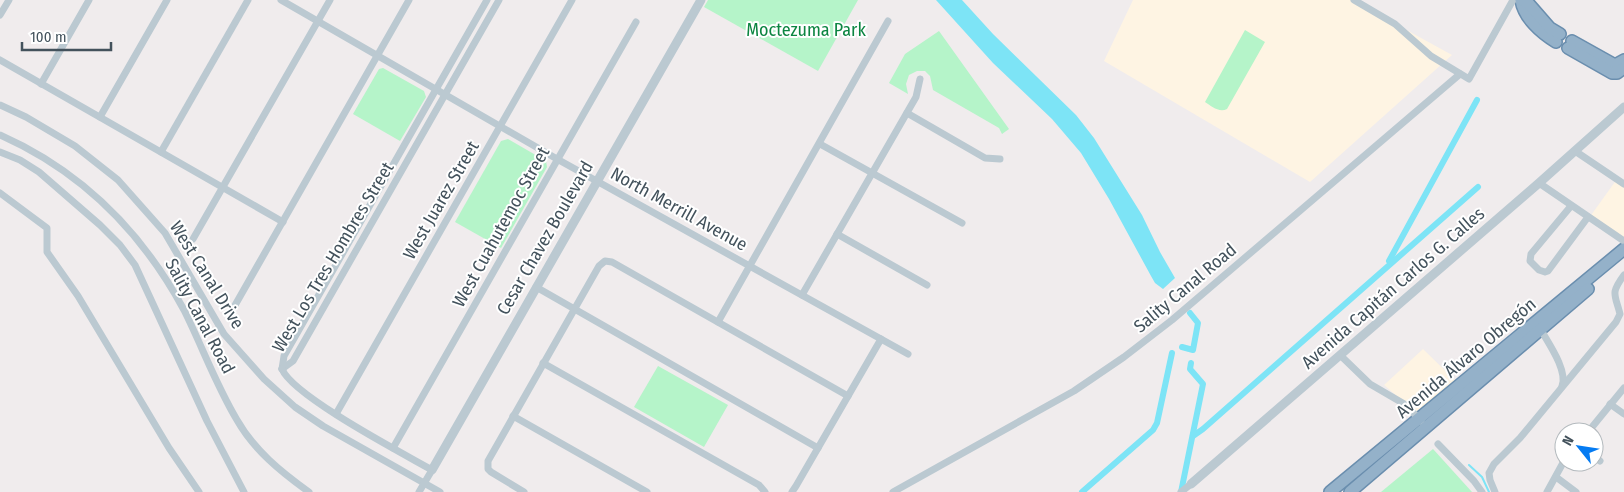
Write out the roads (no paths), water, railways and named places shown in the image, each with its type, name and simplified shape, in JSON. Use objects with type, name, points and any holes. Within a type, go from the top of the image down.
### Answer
[{"type":"highway","points":[[1521,0],[1544,30],[1558,38]]},
{"type":"highway","points":[[1570,45],[1615,65],[1624,60]]},
{"type":"highway","points":[[1570,45],[1614,70],[1624,64]]},
{"type":"highway","points":[[1570,45],[1612,73],[1617,73],[1624,68]]},
{"type":"highway","name":"Avenida Álvaro Obregón","points":[[1350,492],[1423,423],[1624,249]]},
{"type":"highway","name":"Avenida Álvaro Obregón","points":[[1330,492],[1423,423],[1541,330],[1624,257]]},
{"type":"street","points":[[0,15],[9,0]]},
{"type":"street","points":[[41,84],[89,0]]},
{"type":"street","points":[[100,117],[167,0]]},
{"type":"street","points":[[161,152],[248,0]]},
{"type":"street","name":"North Merrill Avenue","points":[[281,0],[597,181],[908,354]]},
{"type":"street","points":[[193,239],[330,0]]},
{"type":"street","points":[[234,307],[409,0]]},
{"type":"street","name":"West Los Tres Hombres Street","points":[[282,369],[284,356],[487,0]]},
{"type":"street","name":"West Los Tres Hombres Street","points":[[282,369],[293,361],[499,0]]},
{"type":"street","name":"West Juarez Street","points":[[336,414],[572,0]]},
{"type":"street","name":"Cesar Chavez Boulevard","points":[[419,492],[701,0]]},
{"type":"street","points":[[1354,0],[1395,24],[1430,56],[1469,79],[1513,0]]},
{"type":"street","points":[[718,322],[888,21]]},
{"type":"street","name":"West Cuahutemoc Street","points":[[393,448],[636,22]]},
{"type":"street","points":[[0,60],[283,222]]},
{"type":"street","name":"Sality Canal Road","points":[[894,492],[1074,391],[1124,357],[1172,320],[1460,74]]},
{"type":"street","points":[[802,295],[916,97],[920,79]]},
{"type":"street","name":"West Canal Drive","points":[[0,105],[26,117],[68,142],[118,180],[165,233],[224,334],[264,379],[289,401],[323,426],[440,492]]},
{"type":"street","name":"Avenida Capitán Carlos G. Calles","points":[[1182,492],[1624,108]]},
{"type":"street","points":[[907,113],[984,158],[1000,159]]},
{"type":"street","name":"Sality Canal Road","points":[[0,135],[36,152],[65,172],[96,196],[123,222],[144,247],[184,310],[237,420],[279,471],[308,492]]},
{"type":"street","points":[[820,144],[962,223]]},
{"type":"street","points":[[1575,151],[1624,184]]},
{"type":"street","points":[[0,152],[20,160],[40,172],[100,225],[136,265],[206,421],[244,492]]},
{"type":"street","points":[[1539,183],[1624,241]]},
{"type":"street","points":[[0,193],[46,228],[47,252],[78,296],[169,448],[200,492]]},
{"type":"street","points":[[1571,206],[1531,254],[1530,261],[1539,270],[1548,271],[1588,217]]},
{"type":"street","points":[[837,234],[927,286]]},
{"type":"street","points":[[524,492],[496,476],[488,469],[488,461],[599,266],[605,260],[612,262],[848,396]]},
{"type":"street","points":[[1495,492],[1489,473],[1494,464],[1520,438],[1616,322],[1620,314],[1614,295],[1615,289],[1624,276]]},
{"type":"street","points":[[536,287],[818,448]]},
{"type":"street","points":[[1541,330],[1555,354],[1563,373],[1563,382],[1560,390]]},
{"type":"street","points":[[792,492],[881,339]]},
{"type":"street","points":[[1340,355],[1370,384],[1406,405],[1423,423]]},
{"type":"street","points":[[543,363],[759,485],[765,492]]},
{"type":"street","points":[[282,369],[290,380],[306,394],[336,414],[432,470]]},
{"type":"street","points":[[1596,422],[1624,388]]},
{"type":"street","points":[[1610,404],[1624,414]]},
{"type":"street","points":[[513,416],[647,492]]},
{"type":"street","points":[[1438,444],[1474,481],[1482,492]]},
{"type":"street","points":[[1547,492],[1558,472]]},
{"type":"street","points":[[1556,477],[1576,492]]},
{"type":"water","points":[[936,0],[962,0],[993,34],[1076,115],[1094,138],[1142,215],[1175,278],[1163,289],[1155,283],[1109,199],[1081,153],[1052,119],[993,63]]},
{"type":"waterway","points":[[1389,261],[1477,100]]},
{"type":"waterway","points":[[1193,436],[1478,187]]},
{"type":"waterway","points":[[1182,347],[1193,350],[1198,323],[1190,313]]},
{"type":"waterway","points":[[1082,492],[1153,430],[1157,423],[1172,353]]},
{"type":"waterway","points":[[1181,492],[1203,384],[1190,369],[1191,363]]},
{"type":"waterway","points":[[1469,465],[1482,477],[1489,492]]},
{"type":"park label","name":"Moctezuma Park","points":[[806,30]]}]
